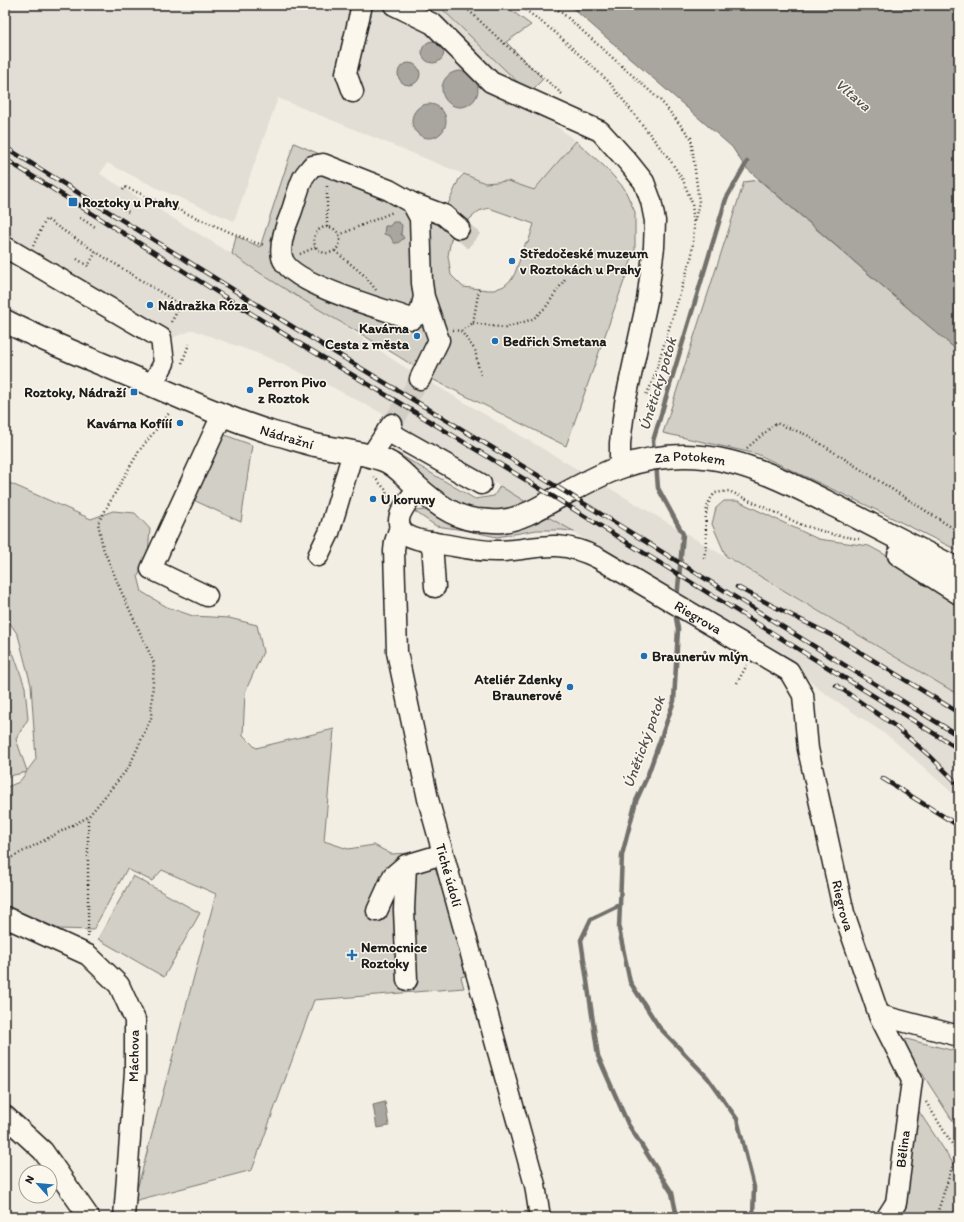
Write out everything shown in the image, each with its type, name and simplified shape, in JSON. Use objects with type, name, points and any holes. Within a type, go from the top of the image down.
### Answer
[{"type":"main road","name":"Nádražní","points":[[5,321],[33,336],[222,415],[293,439],[362,454],[395,465],[418,488]]},
{"type":"main road","name":"Za Potokem","points":[[418,488],[442,507],[456,514],[472,519],[502,521],[520,517],[590,480],[628,465],[668,456],[712,457],[749,466],[787,482],[959,570]]},
{"type":"street","points":[[353,92],[346,73],[362,5]]},
{"type":"street","points":[[394,5],[433,24],[491,82],[600,131],[644,182],[656,220],[647,301],[625,402],[620,443],[628,465]]},
{"type":"street","points":[[424,297],[420,313],[412,319],[338,295],[310,282],[290,269],[282,259],[281,249],[287,223],[303,178],[312,166],[323,164],[389,190],[412,204],[444,215],[459,228]]},
{"type":"street","points":[[412,204],[420,218],[422,283],[424,297],[439,340],[420,379]]},
{"type":"street","points":[[5,247],[161,338],[164,363],[152,385]]},
{"type":"street","points":[[207,596],[151,569],[222,415]]},
{"type":"street","points":[[318,556],[362,454],[389,427],[481,484]]},
{"type":"street","points":[[400,527],[400,516],[418,488]]},
{"type":"street","name":"Riegrova","points":[[400,527],[403,532],[409,536],[432,542],[490,551],[508,551],[532,543],[564,547],[591,555],[790,671],[803,695],[808,749],[844,913],[879,1015],[912,1080]]},
{"type":"street","name":"Tiché údolí","points":[[400,527],[395,542],[394,551],[397,652],[428,799],[535,1185],[540,1217]]},
{"type":"street","points":[[432,542],[435,587]]},
{"type":"street","points":[[898,556],[959,594]]},
{"type":"street","points":[[377,911],[393,876],[406,865],[443,854]]},
{"type":"street","points":[[406,865],[404,910],[407,980]]},
{"type":"street","name":"Máchova","points":[[5,917],[88,955],[119,985],[135,1020],[135,1072],[124,1217]]},
{"type":"street","points":[[879,1015],[959,1036]]},
{"type":"street","name":"Bělina","points":[[887,1217],[896,1204],[912,1080]]},
{"type":"street","points":[[5,1116],[43,1151],[89,1217]]},
{"type":"path","points":[[463,5],[567,99]]},
{"type":"path","points":[[552,5],[662,101],[691,138],[699,202],[694,228]]},
{"type":"path","points":[[327,166],[327,227]]},
{"type":"path","points":[[123,190],[125,187],[256,243],[281,249]]},
{"type":"path","points":[[114,203],[130,213]]},
{"type":"path","points":[[339,235],[412,204]]},
{"type":"path","points":[[80,218],[97,228]]},
{"type":"path","points":[[26,259],[46,220],[181,305],[161,338]]},
{"type":"path","points":[[320,228],[333,228],[339,235],[340,244],[335,251],[331,253],[322,252],[314,243],[317,231],[320,228]]},
{"type":"path","points":[[335,251],[365,276],[375,287],[386,310]]},
{"type":"path","points":[[77,259],[88,266],[96,252]]},
{"type":"path","points":[[461,331],[473,323],[505,328],[533,319],[546,307],[565,279]]},
{"type":"path","points":[[473,323],[479,289]]},
{"type":"path","points":[[434,326],[461,331],[475,350],[482,377]]},
{"type":"path","points":[[731,462],[776,423],[807,435],[959,532]]},
{"type":"path","points":[[704,558],[706,540],[706,512],[710,498],[715,493],[729,491],[802,526],[835,535],[864,540]]},
{"type":"path","points":[[88,817],[88,955]]},
{"type":"path","points":[[912,1080],[959,1155]]},
{"type":"path","points":[[936,1217],[957,1152]]},
{"type":"shaded area","points":[[5,5],[438,5],[529,93],[525,102],[576,141],[534,190],[508,181],[485,183],[278,98],[234,221],[159,189],[107,163],[100,174],[329,315],[398,363],[959,695],[959,799],[891,738],[820,690],[811,681],[389,417],[332,387],[262,355],[193,330],[172,338],[5,242]]},
{"type":"shaded area","points":[[438,5],[504,5],[531,25],[506,42],[543,79],[529,93]]},
{"type":"shaded area","points":[[576,141],[604,166],[624,188],[635,212],[635,250],[566,446],[434,380],[398,356],[279,285],[232,254],[236,236],[260,247],[294,143],[446,209],[459,179],[464,174],[485,183],[508,181],[534,190]],"holes":[[[489,208],[534,224],[528,243],[526,242],[515,273],[512,279],[504,286],[494,290],[463,287],[451,275],[448,256],[451,239],[464,224],[479,211]]]},
{"type":"shaded area","points":[[759,180],[959,352],[959,551],[864,504],[757,454],[663,433],[744,182]]},
{"type":"shaded area","points":[[222,434],[252,445],[241,522],[189,498]]},
{"type":"shaded area","points":[[397,453],[475,499],[494,496],[500,486],[529,504],[504,511],[483,512],[463,507],[445,499],[396,456]]},
{"type":"shaded area","points":[[5,481],[91,519],[113,511],[135,513],[150,529],[148,554],[138,576],[142,592],[167,607],[193,616],[229,618],[257,625],[263,652],[245,692],[243,735],[256,748],[334,729],[324,841],[348,849],[374,845],[391,854],[431,852],[467,975],[461,977],[464,988],[314,1000],[252,1170],[134,1201],[216,894],[162,870],[152,881],[127,869],[93,930],[59,929],[5,905],[5,788],[19,782],[27,772],[5,777],[5,641],[14,655],[25,687],[28,719],[16,739],[27,771],[36,759],[31,685],[18,635],[5,616]]},
{"type":"shaded area","points":[[724,501],[738,501],[818,539],[869,546],[893,559],[959,603],[959,695],[726,556],[712,524],[716,508]]},
{"type":"shaded area","points":[[427,510],[454,524],[482,532],[504,532],[526,527],[546,516],[575,532],[562,530],[537,530],[497,537],[436,526],[414,511]]},
{"type":"shaded area","points":[[133,876],[200,913],[164,977],[98,939]]},
{"type":"shaded area","points":[[906,1039],[959,1052],[959,1131],[904,1045]]},
{"type":"shaded area","points":[[912,1101],[959,1172],[959,1217],[878,1217],[906,1147]]},
{"type":"water","name":"Vltava","points":[[569,5],[959,5],[959,352],[745,167],[732,147]]},
{"type":"water","points":[[433,41],[441,44],[444,52],[441,60],[433,63],[425,60],[422,52],[425,44]]},
{"type":"water","points":[[409,63],[417,66],[420,74],[417,82],[409,85],[401,82],[398,74],[401,66]]},
{"type":"water","points":[[464,71],[473,76],[477,82],[477,96],[473,102],[464,107],[456,107],[447,102],[443,96],[442,85],[447,76],[453,72]]},
{"type":"water","points":[[426,104],[432,104],[436,105],[443,111],[446,121],[445,128],[439,135],[432,138],[426,138],[422,137],[415,131],[412,124],[412,118],[413,114],[419,107]]},
{"type":"water","points":[[393,222],[398,222],[402,225],[401,234],[404,238],[398,243],[394,243],[390,236],[384,234],[385,226],[390,226]]},
{"type":"water","points":[[385,1102],[389,1126],[377,1128],[373,1105]]},
{"type":"waterway","name":"Únětický potok","points":[[654,452],[653,441],[726,199],[747,162]]},
{"type":"waterway","name":"Únětický potok","points":[[656,463],[658,488],[683,534],[677,599]]},
{"type":"waterway","name":"Únětický potok","points":[[676,611],[678,629],[674,701],[647,777],[636,801],[622,855],[619,929],[630,982],[659,1027],[707,1077],[737,1119],[754,1187],[753,1217]]},
{"type":"waterway","points":[[620,905],[591,919],[581,940],[598,1056],[628,1124],[672,1193],[677,1217]]},
{"type":"tunnel","points":[[459,228],[474,241]]},
{"type":"tunnel","points":[[392,424],[420,379]]},
{"type":"tunnel","points":[[377,911],[378,961]]},
{"type":"railway","points":[[5,147],[293,327],[567,493],[959,736]]},
{"type":"railway","points":[[5,159],[292,339],[562,502],[959,749]]},
{"type":"railway","points":[[737,587],[837,638],[959,713]]},
{"type":"railway","points":[[836,685],[895,726],[931,757],[959,785]]},
{"type":"railway","points":[[882,778],[959,826]]},
{"type":"place","name":"Roztoky u Prahy","points":[[73,202]]},
{"type":"place","name":"Středočeské muzeum v Roztokách u Prahy","points":[[512,261]]},
{"type":"place","name":"Nádražka Róza","points":[[150,305]]},
{"type":"place","name":"Kavárna Cesta z města","points":[[417,336]]},
{"type":"place","name":"Bedřich Smetana","points":[[495,341]]},
{"type":"place","name":"Perron Pivo z Roztok","points":[[250,390]]},
{"type":"place","name":"Roztoky, Nádraží","points":[[134,392]]},
{"type":"place","name":"Kavárna Kofííí","points":[[180,423]]},
{"type":"place","name":"U koruny","points":[[373,499]]},
{"type":"place","name":"Braunerův mlýn","points":[[644,656]]},
{"type":"place","name":"Ateliér Zdenky Braunerové","points":[[570,687]]},
{"type":"place","name":"Nemocnice Roztoky","points":[[352,955]]}]
